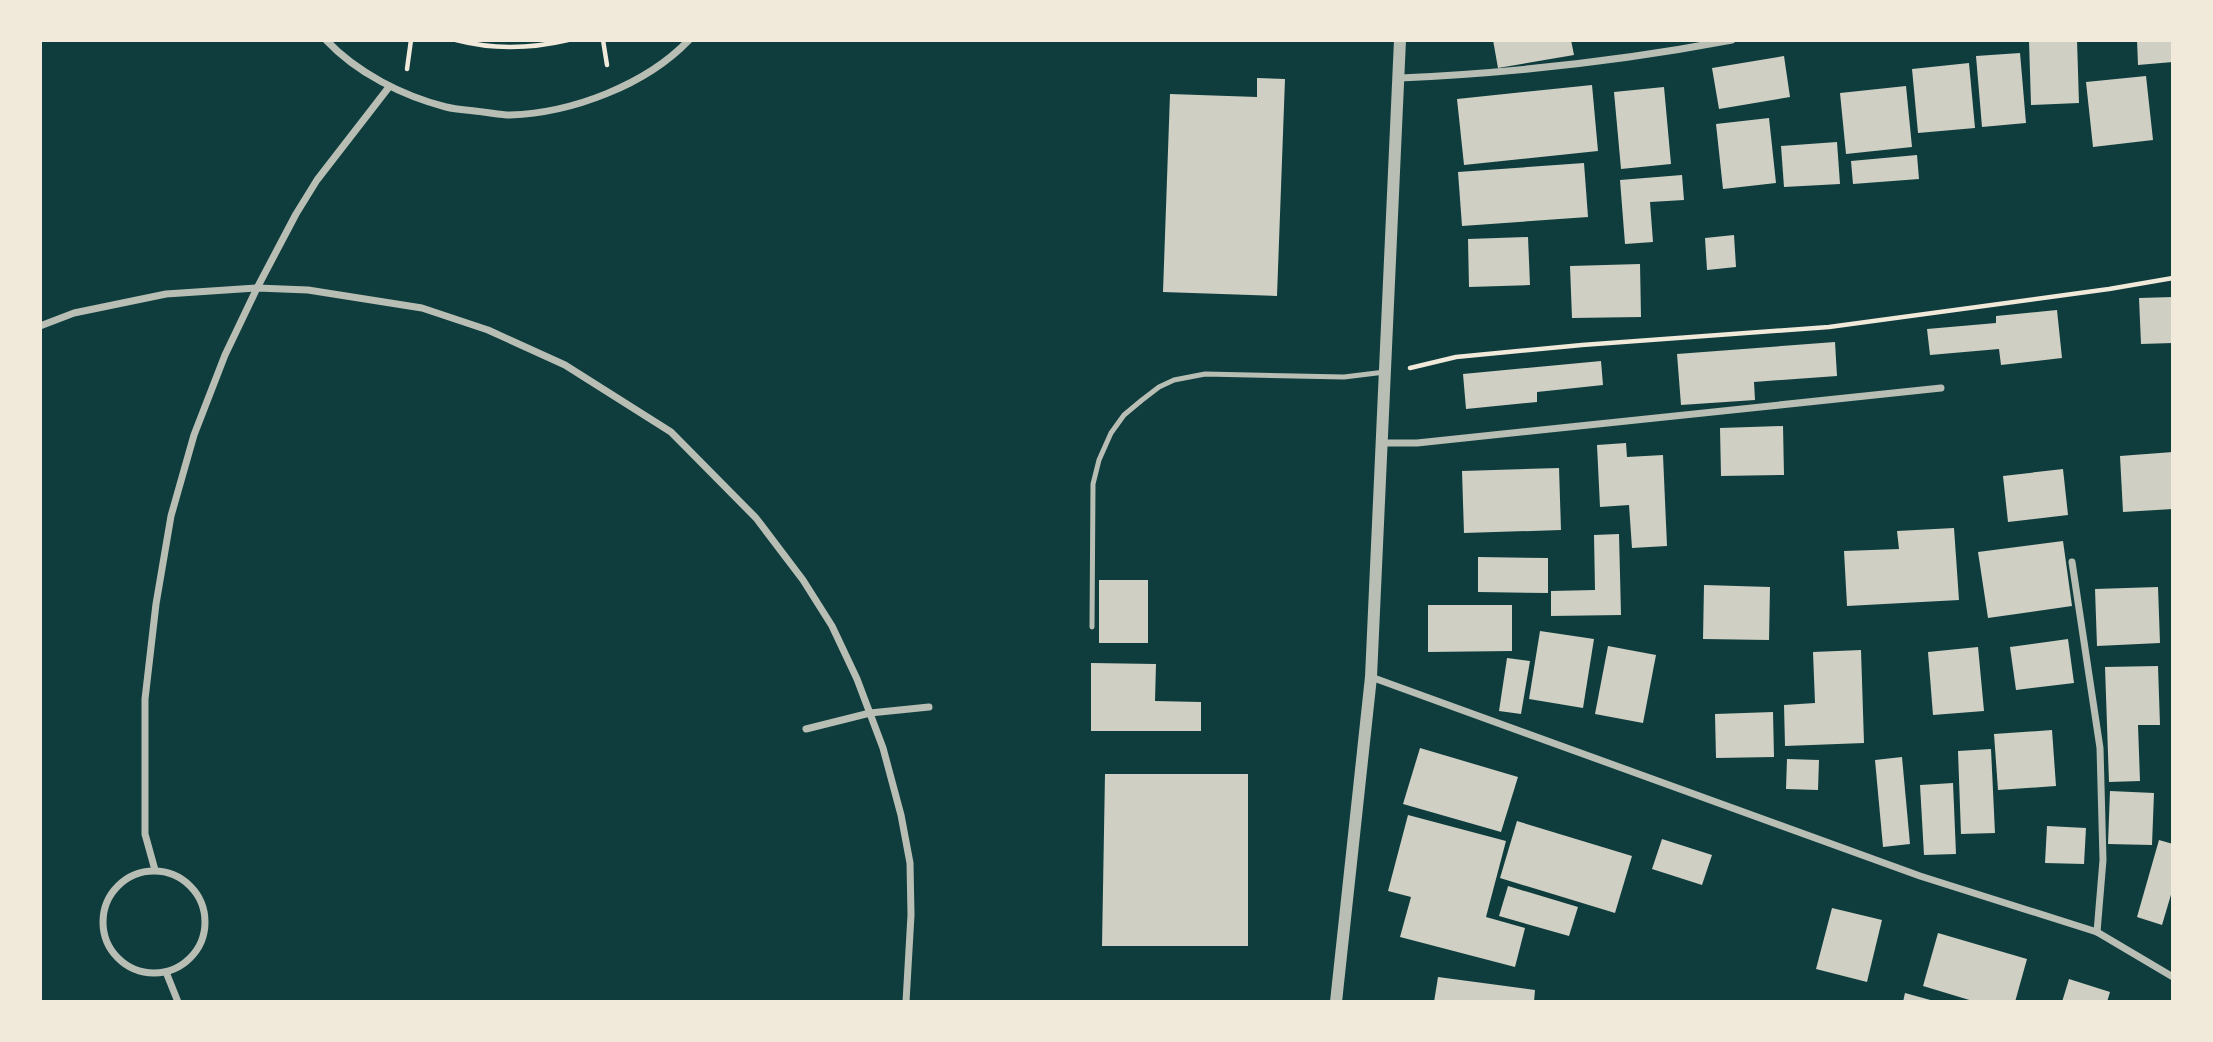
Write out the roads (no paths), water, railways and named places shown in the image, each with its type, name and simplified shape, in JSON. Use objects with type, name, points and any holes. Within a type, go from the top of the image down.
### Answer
[{"type":"street","points":[[326,40],[337,52],[389,87],[447,107],[509,115],[571,106],[630,84],[689,40]]},
{"type":"street","points":[[1336,1002],[1371,677],[1400,40]]},
{"type":"street","points":[[1400,78],[1494,73],[1651,56],[1732,40]]},
{"type":"street","points":[[155,870],[145,834],[145,699],[156,604],[171,516],[194,435],[225,355],[296,214],[317,180],[389,87]]},
{"type":"street","points":[[40,326],[74,313],[166,294],[257,288],[307,290],[422,308],[488,330],[565,365],[671,432],[757,518],[803,579],[832,626],[857,679],[883,748],[901,815],[910,863],[911,915],[905,1002]]},
{"type":"street","points":[[1382,443],[1417,443],[1941,388]]},
{"type":"street","points":[[2072,562],[2100,748],[2103,860],[2097,932]]},
{"type":"street","points":[[1371,677],[1920,876],[2097,932],[2173,977]]},
{"type":"street","points":[[806,729],[870,713],[929,707]]},
{"type":"street","points":[[155,870],[172,873],[186,882],[197,894],[204,909],[205,925],[202,941],[194,956],[181,966],[166,972],[149,974],[133,970],[118,960],[107,946],[102,929],[103,911],[110,894],[122,881],[138,873],[155,870]]},
{"type":"street","points":[[166,972],[178,1002]]},
{"type":"lane","points":[[1092,627],[1093,484],[1099,460],[1111,433],[1124,415],[1159,387],[1205,374],[1344,377],[1385,372]]}]
